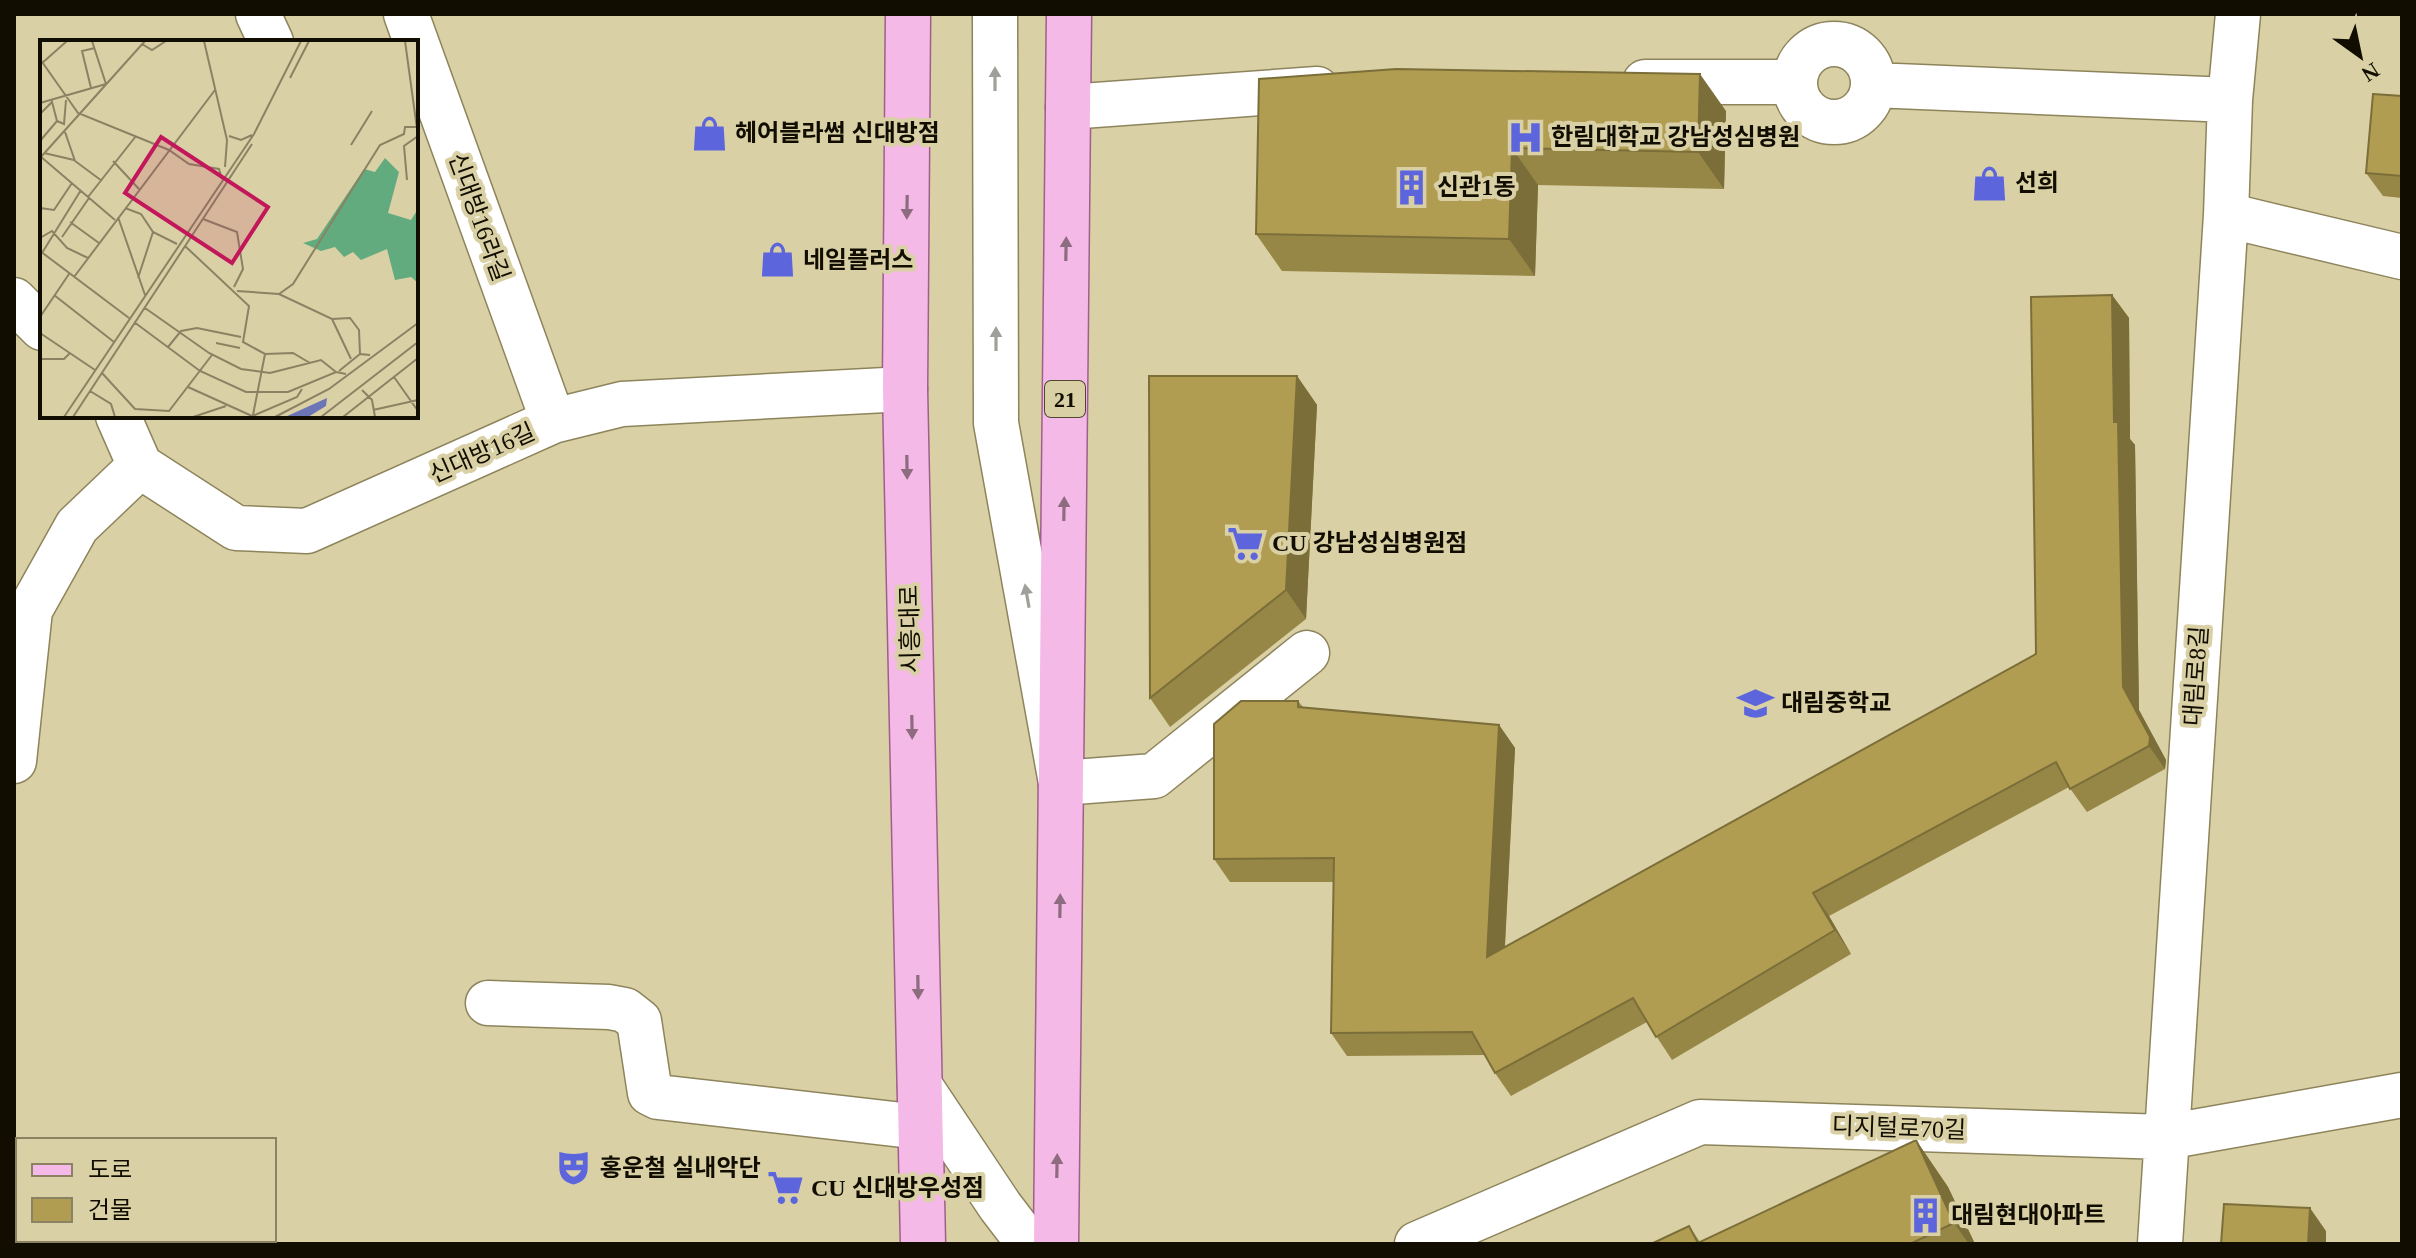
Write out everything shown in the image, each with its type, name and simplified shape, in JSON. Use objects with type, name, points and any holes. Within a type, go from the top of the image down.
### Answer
[{"type":"main road","name":"시흥대로","points":[[908,14],[905,389],[923,1244]]},
{"type":"main road","name":"21","points":[[1056,1244],[1069,14]]},
{"type":"street","points":[[258,14],[270,40]]},
{"type":"street","name":"신대방16라길","points":[[406,14],[415,40]]},
{"type":"street","points":[[908,129],[923,14]]},
{"type":"street","points":[[995,14],[996,423],[1061,783],[1154,776],[1307,653]]},
{"type":"street","name":"대림로8길","points":[[2160,1244],[2226,215],[2230,100],[2238,14]]},
{"type":"street","points":[[1608,82],[1795,82],[1804,58],[1814,49],[1826,44],[1840,44],[1863,56],[1869,66],[1873,85],[2230,100]]},
{"type":"street","name":"신대방16라길","points":[[418,47],[553,421]]},
{"type":"street","points":[[1068,107],[1358,86]]},
{"type":"street","points":[[2226,215],[2402,257]]},
{"type":"street","points":[[14,300],[40,326]]},
{"type":"street","name":"신대방16길","points":[[140,466],[236,528],[307,531],[553,421],[622,404],[905,389]]},
{"type":"street","points":[[14,761],[30,610],[77,526],[140,466],[119,418]]},
{"type":"street","points":[[488,1003],[609,1007],[633,1014],[639,1021],[650,1093],[658,1097],[920,1106],[1029,1244]]},
{"type":"street","name":"디지털로70길","points":[[1417,1244],[1700,1122],[2166,1137],[2402,1095]]},
{"type":"building","name":"신관1동","points":[[1396,69],[1700,74],[1698,152],[1512,148],[1509,239],[1256,234],[1259,79]]},
{"type":"building","points":[[2373,94],[2402,96],[2402,176],[2366,173]]},
{"type":"building","points":[[2112,295],[2114,422],[2118,422],[2123,687],[2150,737],[2149,746],[2070,789],[2056,762],[1813,893],[1835,930],[1656,1037],[1633,998],[1495,1073],[1472,1032],[1331,1033],[1334,858],[1214,859],[1214,724],[1241,701],[1298,701],[1298,707],[1499,725],[1487,957],[2036,654],[2031,297]]},
{"type":"building","points":[[1149,376],[1297,376],[1286,590],[1150,698]]},
{"type":"building","points":[[1916,1140],[1954,1223],[1910,1244],[1651,1244],[1689,1226],[1698,1243]]},
{"type":"building","points":[[2224,1204],[2310,1208],[2308,1244],[2221,1244]]},
{"type":"place","name":"헤어블라썸 신대방점","points":[[709,133]]},
{"type":"place","name":"한림대학교 강남성심병원","points":[[1525,137]]},
{"type":"place","name":"선희","points":[[1989,183]]},
{"type":"place","name":"신관1동","points":[[1411,187]]},
{"type":"place","name":"네일플러스","points":[[777,260]]},
{"type":"place","name":"CU 강남성심병원점","points":[[1246,543]]},
{"type":"place","name":"대림중학교","points":[[1755,703]]},
{"type":"place","name":"홍운철 실내악단","points":[[574,1168]]},
{"type":"place","name":"CU 신대방우성점","points":[[785,1188]]},
{"type":"place","name":"대림현대아파트","points":[[1925,1215]]}]
